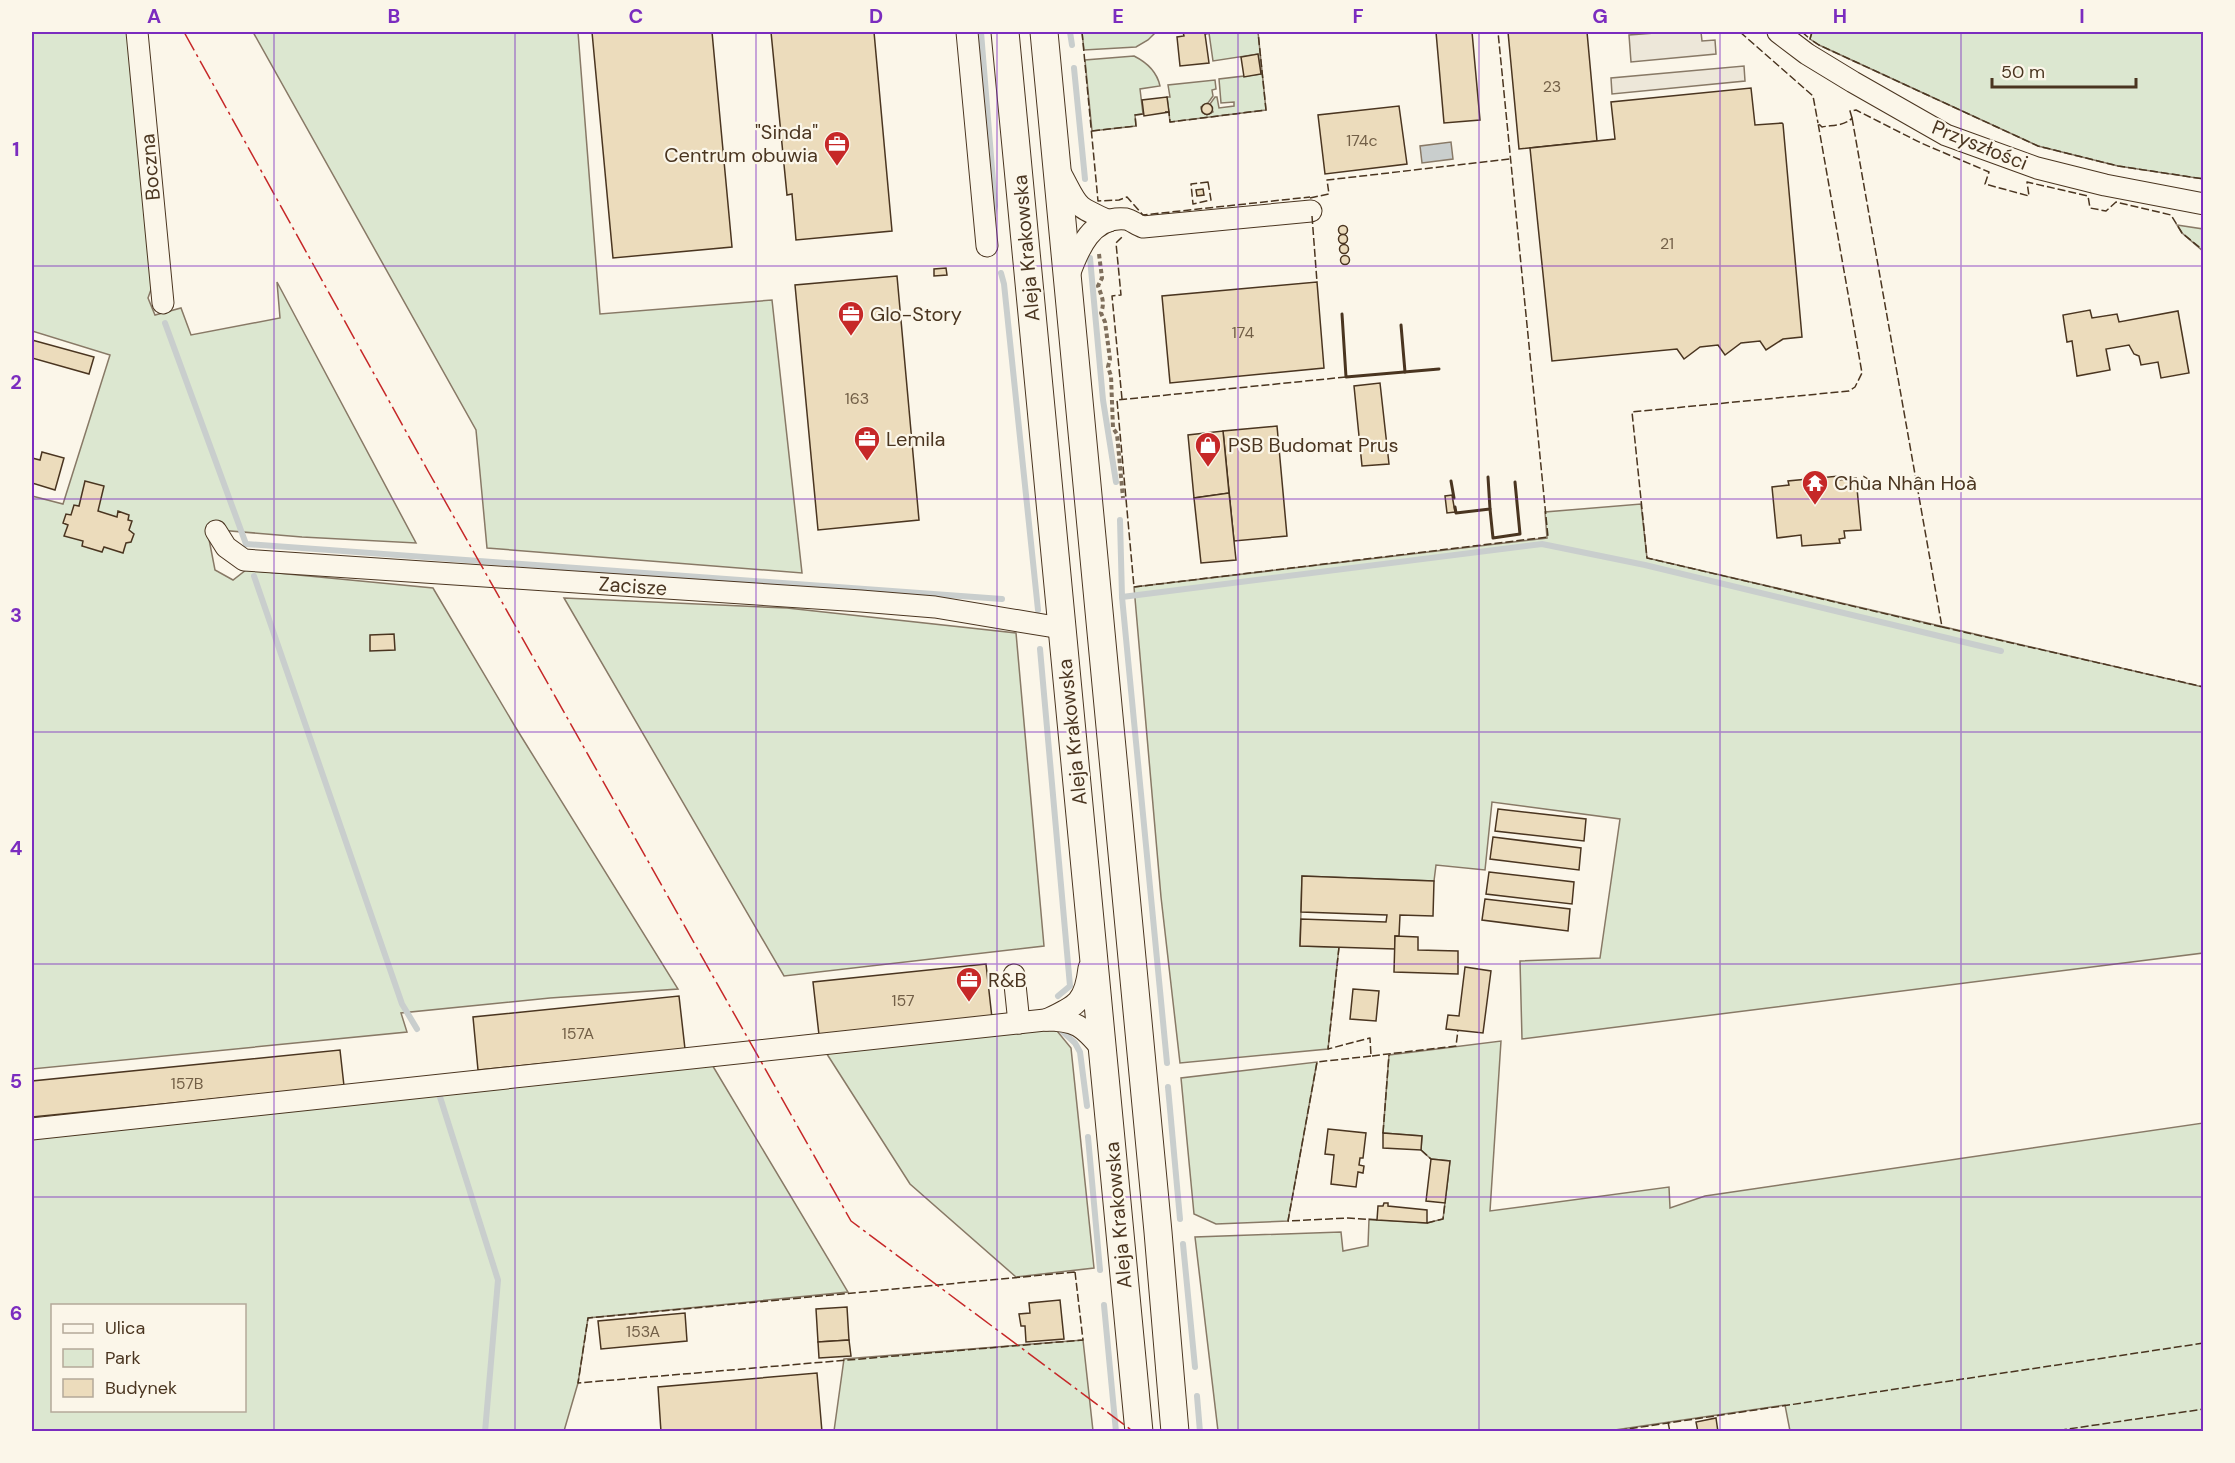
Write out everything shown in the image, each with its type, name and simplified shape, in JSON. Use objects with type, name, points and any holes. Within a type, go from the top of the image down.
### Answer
[{"type":"main road","name":"Aleja Krakowska","points":[[1005,32],[1139,1431]]},
{"type":"main road","name":"Aleja Krakowska","points":[[1044,32],[1175,1431]]},
{"type":"street","name":"Boczna","points":[[137,32],[163,303]]},
{"type":"street","points":[[967,32],[987,246]]},
{"type":"street","name":"Przyszłości","points":[[1778,32],[1807,54],[1946,135],[2037,168],[2105,185],[2204,204]]},
{"type":"street","points":[[1056,165],[1070,194],[1082,210],[1109,221]]},
{"type":"street","points":[[1066,281],[1076,254],[1086,236],[1109,221],[1127,219],[1143,227],[1311,211]]},
{"type":"street","name":"Zacisze","points":[[216,531],[226,547],[244,560],[861,601],[935,608],[1061,628]]},
{"type":"street","points":[[1045,1020],[1069,1009],[1079,1001],[1087,988],[1092,941]]},
{"type":"street","points":[[1014,975],[1019,1023]]},
{"type":"street","points":[[32,1129],[1045,1020],[1075,1023],[1086,1029],[1102,1049]]},
{"type":"path","points":[[1098,248],[1102,278],[1098,286],[1103,294],[1104,307],[1101,313],[1105,322],[1110,359],[1108,367],[1111,376],[1113,428],[1117,434],[1123,498]]},
{"type":"green space","points":[[32,32],[129,32],[153,284],[148,298],[155,315],[181,308],[191,335],[280,318],[277,282],[416,543],[207,529],[215,570],[233,580],[246,570],[433,588],[516,728],[678,989],[550,998],[401,1013],[407,1032],[32,1069],[32,496],[63,504],[110,355],[32,331]]},
{"type":"green space","points":[[253,32],[578,32],[600,314],[772,300],[802,573],[487,548],[476,430]]},
{"type":"green space","points":[[1082,32],[1156,32],[1136,47],[1084,50]]},
{"type":"green space","points":[[1258,32],[1266,110],[1170,122],[1168,85],[1215,80],[1216,89],[1212,90],[1213,96],[1201,107],[1202,112],[1207,115],[1213,112],[1210,104],[1215,97],[1217,97],[1219,108],[1234,106],[1234,102],[1221,103],[1219,79],[1261,74],[1258,54],[1213,61],[1209,33]]},
{"type":"green space","points":[[1812,32],[2203,32],[2203,179],[2118,166],[2038,146],[1819,45],[1810,39]]},
{"type":"green space","points":[[1134,56],[1150,68],[1160,86],[1140,89],[1143,114],[1135,115],[1136,126],[1092,131],[1085,60]]},
{"type":"green space","points":[[2177,225],[2203,229],[2203,251],[2182,233]]},
{"type":"green space","points":[[1641,504],[1647,558],[2203,687],[2203,953],[1522,1039],[1520,961],[1600,958],[1620,819],[1492,802],[1485,870],[1436,865],[1434,881],[1302,876],[1300,946],[1339,947],[1328,1049],[1180,1063],[1161,897],[1134,587],[1547,538],[1545,512]]},
{"type":"green space","points":[[564,598],[787,608],[1016,633],[1044,946],[784,976]]},
{"type":"green space","points":[[1053,1026],[1071,1048],[1094,1268],[1016,1277],[910,1184],[825,1051]]},
{"type":"green space","points":[[1501,1041],[1490,1211],[1669,1187],[1670,1208],[1705,1196],[2203,1123],[2203,1431],[1790,1431],[1785,1405],[1608,1431],[1218,1431],[1195,1237],[1341,1232],[1343,1251],[1368,1246],[1369,1219],[1427,1223],[1443,1219],[1450,1161],[1431,1159],[1421,1150],[1422,1136],[1383,1133],[1389,1055]]},
{"type":"green space","points":[[1317,1062],[1288,1221],[1216,1224],[1194,1214],[1181,1078]]},
{"type":"green space","points":[[711,1063],[848,1292],[588,1318],[578,1383],[564,1431],[32,1431],[32,1132]]},
{"type":"green space","points":[[1083,1340],[1093,1431],[834,1431],[844,1359]]},
{"type":"shaded area","points":[[1701,32],[1702,41],[1715,40],[1716,54],[1631,62],[1629,35]]},
{"type":"shaded area","points":[[1744,66],[1745,81],[1612,94],[1611,78]]},
{"type":"shaded area","points":[[1451,142],[1453,159],[1422,163],[1420,146]]},
{"type":"building","points":[[592,32],[712,32],[732,247],[613,258]]},
{"type":"building","points":[[771,32],[874,32],[892,231],[796,240],[792,194],[787,195]]},
{"type":"building","points":[[1183,32],[1215,32],[1205,34],[1209,63],[1180,66],[1177,37],[1184,36]]},
{"type":"building","points":[[1436,32],[1472,32],[1480,120],[1444,123]]},
{"type":"building","points":[[1508,32],[1587,32],[1597,141],[1519,149]]},
{"type":"building","points":[[1258,54],[1261,74],[1244,77],[1241,57]]},
{"type":"building","points":[[1751,88],[1755,125],[1783,124],[1802,337],[1783,339],[1766,350],[1760,341],[1741,343],[1725,355],[1718,345],[1700,347],[1684,359],[1677,349],[1552,361],[1530,148],[1615,139],[1611,102]]},
{"type":"building","points":[[1167,97],[1169,112],[1144,116],[1142,100]]},
{"type":"building","points":[[1207,103],[1213,109],[1207,115],[1201,109]]},
{"type":"building","points":[[1399,106],[1407,164],[1325,174],[1318,115]]},
{"type":"building","points":[[1203,189],[1204,195],[1197,196],[1196,190]]},
{"type":"building","points":[[1343,226],[1347,230],[1343,234],[1339,230]]},
{"type":"building","points":[[1343,234],[1348,239],[1343,244],[1338,239]]},
{"type":"building","points":[[1344,244],[1349,249],[1344,254],[1339,249]]},
{"type":"building","points":[[1345,255],[1350,260],[1345,265],[1340,260]]},
{"type":"building","points":[[946,268],[947,275],[934,276],[934,269]]},
{"type":"building","points":[[897,276],[919,520],[818,530],[795,285]]},
{"type":"building","points":[[1317,282],[1324,368],[1170,383],[1162,296]]},
{"type":"building","points":[[2090,310],[2092,318],[2117,314],[2119,322],[2178,311],[2189,373],[2161,378],[2158,362],[2141,365],[2139,356],[2134,354],[2129,345],[2106,349],[2110,370],[2077,376],[2072,341],[2067,342],[2063,315]]},
{"type":"building","points":[[32,340],[94,357],[89,374],[32,358]]},
{"type":"building","points":[[1380,383],[1389,464],[1362,466],[1354,386]]},
{"type":"building","points":[[1277,426],[1287,536],[1234,541],[1223,431]]},
{"type":"building","points":[[1223,431],[1229,493],[1194,498],[1188,435]]},
{"type":"building","points":[[42,452],[64,458],[55,490],[32,483],[32,458],[40,460]]},
{"type":"building","points":[[1839,476],[1839,480],[1856,478],[1861,530],[1844,531],[1845,538],[1839,539],[1840,543],[1802,546],[1801,535],[1777,538],[1772,487],[1789,485],[1788,481]]},
{"type":"building","points":[[85,481],[104,486],[98,511],[117,517],[118,511],[129,515],[128,520],[132,521],[129,530],[134,534],[131,542],[126,543],[123,553],[104,547],[102,552],[82,546],[83,541],[64,536],[68,525],[63,523],[66,514],[71,515],[74,505],[79,506]]},
{"type":"building","points":[[1229,493],[1236,560],[1201,563],[1194,498]]},
{"type":"building","points":[[1452,495],[1455,512],[1447,513],[1445,496]]},
{"type":"building","points":[[394,634],[395,650],[370,651],[370,635]]},
{"type":"building","points":[[1498,809],[1586,819],[1584,841],[1495,831]]},
{"type":"building","points":[[1493,837],[1581,848],[1579,870],[1490,859]]},
{"type":"building","points":[[1489,872],[1574,882],[1572,904],[1486,894]]},
{"type":"building","points":[[1302,876],[1434,881],[1433,916],[1400,915],[1399,936],[1395,936],[1395,949],[1300,946],[1301,919],[1386,922],[1387,915],[1301,912]]},
{"type":"building","points":[[1485,899],[1570,909],[1568,931],[1482,920]]},
{"type":"building","points":[[1395,936],[1418,937],[1418,950],[1458,951],[1458,974],[1394,972]]},
{"type":"building","points":[[986,964],[992,1018],[819,1035],[813,982]]},
{"type":"building","points":[[1465,967],[1491,971],[1483,1033],[1446,1029],[1448,1015],[1459,1016]]},
{"type":"building","points":[[1353,989],[1379,991],[1376,1021],[1350,1019]]},
{"type":"building","points":[[679,996],[685,1049],[478,1070],[473,1017]]},
{"type":"building","points":[[340,1050],[344,1086],[32,1117],[32,1081]]},
{"type":"building","points":[[1328,1129],[1366,1133],[1363,1158],[1360,1158],[1359,1165],[1364,1166],[1363,1173],[1358,1172],[1356,1187],[1331,1184],[1334,1155],[1325,1154]]},
{"type":"building","points":[[1383,1133],[1422,1136],[1421,1150],[1383,1148]]},
{"type":"building","points":[[1431,1159],[1450,1161],[1445,1203],[1426,1201]]},
{"type":"building","points":[[1384,1203],[1388,1203],[1388,1206],[1427,1210],[1427,1223],[1377,1220],[1378,1206],[1383,1206]]},
{"type":"building","points":[[1060,1300],[1064,1339],[1026,1342],[1025,1326],[1021,1326],[1019,1314],[1030,1313],[1029,1303]]},
{"type":"building","points":[[847,1307],[849,1340],[818,1342],[816,1309]]},
{"type":"building","points":[[685,1313],[687,1341],[601,1349],[598,1321]]},
{"type":"building","points":[[849,1340],[851,1356],[819,1358],[818,1342]]},
{"type":"building","points":[[817,1373],[822,1432],[661,1432],[658,1387]]},
{"type":"building","points":[[1716,1418],[1718,1432],[1698,1432],[1696,1422]]},
{"type":"waterway","points":[[981,32],[995,206],[993,214]]},
{"type":"waterway","points":[[1070,32],[1072,45]]},
{"type":"waterway","points":[[1074,68],[1085,179]]},
{"type":"waterway","points":[[1090,258],[1103,400],[1116,482]]},
{"type":"waterway","points":[[1001,273],[1038,610]]},
{"type":"waterway","points":[[165,323],[246,544],[1002,599]]},
{"type":"waterway","points":[[1120,520],[1122,597],[1167,1063]]},
{"type":"waterway","points":[[1122,597],[1542,544],[1645,565],[2001,651]]},
{"type":"waterway","points":[[254,576],[402,1004],[417,1029]]},
{"type":"waterway","points":[[1040,649],[1070,986],[1058,996]]},
{"type":"waterway","points":[[1062,1031],[1075,1043],[1080,1052],[1087,1106]]},
{"type":"waterway","points":[[1168,1087],[1180,1219]]},
{"type":"waterway","points":[[440,1097],[498,1280],[485,1432]]},
{"type":"waterway","points":[[1088,1137],[1100,1270]]},
{"type":"waterway","points":[[1183,1244],[1195,1367]]},
{"type":"waterway","points":[[1104,1305],[1116,1432]]},
{"type":"waterway","points":[[1197,1396],[1200,1432]]},
{"type":"fence","points":[[1082,32],[1098,201],[1119,200],[1127,197],[1143,215],[1310,197]]},
{"type":"fence","points":[[1165,112],[1169,112],[1170,122],[1266,110],[1258,32]]},
{"type":"fence","points":[[1346,377],[1117,400],[1134,587],[1548,537],[1498,32]]},
{"type":"fence","points":[[1740,32],[1813,96],[1818,123]]},
{"type":"fence","points":[[1802,32],[1810,39]]},
{"type":"fence","points":[[1812,32],[1810,39],[1819,45],[2038,146],[2118,166],[2204,179]]},
{"type":"fence","points":[[1852,118],[1850,111],[1856,110],[1921,143],[1989,172],[1985,184],[2029,196],[2027,182],[2088,196],[2090,208],[2106,211],[2116,202],[2171,215],[2182,233],[2204,251]]},
{"type":"fence","points":[[1092,131],[1136,126],[1135,115],[1143,114]]},
{"type":"fence","points":[[1852,118],[1942,627],[1647,558],[1632,412],[1849,391],[1855,387],[1862,373],[1818,123],[1822,127],[1846,122],[1852,118]]},
{"type":"fence","points":[[1310,198],[1329,194],[1327,180],[1510,159]]},
{"type":"fence","points":[[1208,182],[1211,200],[1193,204],[1191,184],[1208,182]]},
{"type":"fence","points":[[1312,216],[1317,282]]},
{"type":"fence","points":[[1122,399],[1112,296],[1121,295],[1116,243],[1124,235]]},
{"type":"fence","points":[[1942,627],[2204,687]]},
{"type":"fence","points":[[1339,947],[1328,1049],[1370,1038],[1371,1056],[1456,1046],[1458,1030]]},
{"type":"fence","points":[[1383,1133],[1389,1055]]},
{"type":"fence","points":[[1371,1056],[1317,1062],[1288,1221],[1348,1218],[1377,1220]]},
{"type":"fence","points":[[1421,1150],[1431,1159]]},
{"type":"fence","points":[[1427,1223],[1443,1219],[1445,1203]]},
{"type":"fence","points":[[1075,1272],[1083,1340],[578,1383],[588,1318],[1075,1272]]},
{"type":"fence","points":[[1608,1432],[2204,1343]]},
{"type":"fence","points":[[2048,1432],[2204,1409]]},
{"type":"fence","points":[[1668,1422],[1670,1432]]},
{"type":"wall","points":[[1342,314],[1346,377],[1439,369]]},
{"type":"wall","points":[[1401,325],[1405,372]]},
{"type":"wall","points":[[1455,507],[1456,513],[1490,509],[1488,477]]},
{"type":"wall","points":[[1451,481],[1454,498]]},
{"type":"wall","points":[[1490,509],[1493,538],[1520,534],[1515,482]]},
{"type":"power","points":[[184,32],[428,471],[851,1221],[1134,1432]]},
{"type":"place","name":"\"Sinda\" Centrum obuwia","points":[[837,167]]},
{"type":"place","name":"Glo-Story","points":[[851,337]]},
{"type":"place","name":"Lemila","points":[[867,462]]},
{"type":"place","name":"PSB Budomat Prus","points":[[1208,468]]},
{"type":"place","name":"Chùa Nhân Hoà","points":[[1815,506]]},
{"type":"place","name":"R&B","points":[[969,1003]]}]
